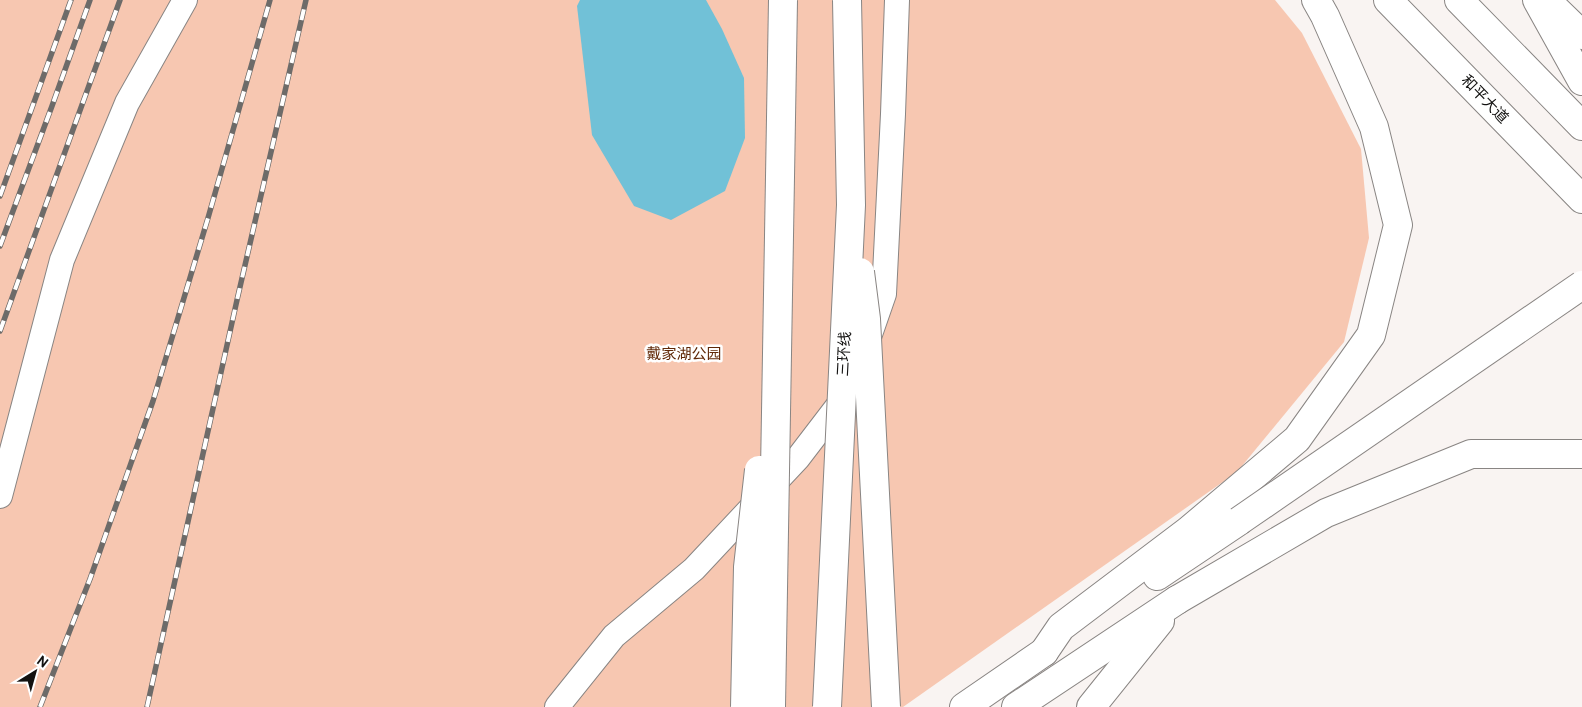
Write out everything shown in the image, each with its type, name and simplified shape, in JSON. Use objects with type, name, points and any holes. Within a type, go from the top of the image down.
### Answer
[{"type":"main road","points":[[771,707],[782,0]]},
{"type":"main road","name":"三环线","points":[[827,707],[850,205],[847,0]]},
{"type":"main road","points":[[1044,652],[1061,627],[1188,531],[1297,440],[1371,336],[1398,226],[1374,127],[1325,16],[1316,0]]},
{"type":"main road","name":"和平大道","points":[[1388,0],[1582,199]]},
{"type":"main road","points":[[1460,0],[1582,126]]},
{"type":"main road","points":[[1537,0],[1582,81]]},
{"type":"main road","points":[[1546,0],[1582,35]]},
{"type":"main road","points":[[850,205],[866,319],[886,707]]},
{"type":"main road","points":[[1091,707],[1178,600],[1248,526],[1582,285]]},
{"type":"main road","points":[[964,707],[1044,652],[1248,526],[1582,306]]},
{"type":"main road","points":[[745,707],[748,567],[777,317]]},
{"type":"main road","points":[[1016,707],[1178,600],[1326,513],[1471,454],[1582,454]]},
{"type":"lane","points":[[0,496],[62,260],[127,103],[185,0]]},
{"type":"lane","points":[[557,707],[614,636],[694,569],[798,458],[853,385],[884,294],[897,0]]},
{"type":"green space","name":"戴家湖公园","points":[[0,0],[1275,0],[1302,33],[1361,149],[1369,238],[1344,342],[1237,472],[903,707],[0,707]]},
{"type":"water","points":[[580,0],[706,0],[722,29],[744,78],[745,138],[725,191],[671,220],[634,206],[592,135],[577,6]]},
{"type":"railway","points":[[0,196],[71,0]]},
{"type":"railway","points":[[0,246],[90,0]]},
{"type":"railway","points":[[0,331],[120,0]]},
{"type":"railway","points":[[40,707],[90,579],[153,401],[208,218],[270,0]]},
{"type":"railway","points":[[147,707],[306,0]]}]
